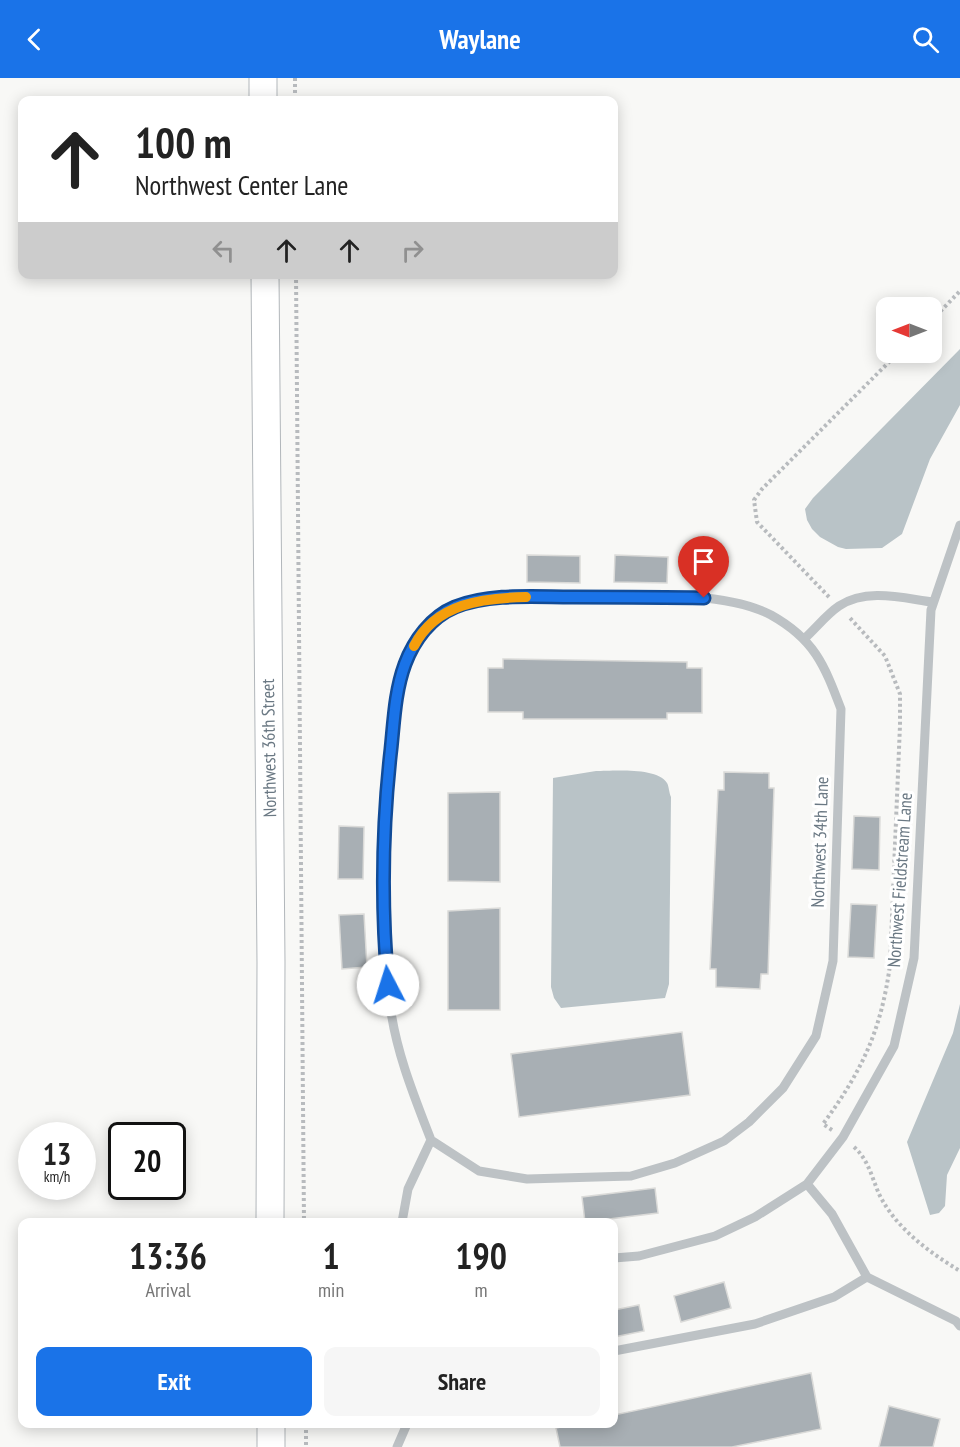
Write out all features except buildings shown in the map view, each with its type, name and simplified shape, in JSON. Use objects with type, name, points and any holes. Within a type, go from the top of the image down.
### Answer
[{"type":"main road","points":[[263,78],[263,96]]},
{"type":"main road","name":"Northwest 36th Street","points":[[265,279],[271,962],[270,1218]]},
{"type":"main road","points":[[271,1428],[271,1447]]},
{"type":"lane","name":"Northwest Fieldstream Lane","points":[[618,1258],[639,1256],[715,1236],[755,1217],[807,1184],[843,1137],[894,1046],[914,958],[932,602],[960,525]]},
{"type":"lane","points":[[805,638],[838,606],[854,598],[881,595],[932,602]]},
{"type":"lane","name":"Northwest 34th Lane","points":[[643,596],[704,598],[741,604],[769,614],[805,638],[813,647],[830,680],[841,709],[833,962],[816,1036],[783,1088],[749,1122],[724,1141],[675,1163],[631,1176],[527,1179],[479,1172],[431,1140],[407,1078],[390,1007],[382,918],[384,813],[396,698],[406,663],[417,639],[432,621],[447,612],[484,600],[643,596]]},
{"type":"lane","points":[[403,1218],[408,1189],[431,1140]]},
{"type":"lane","points":[[807,1184],[832,1214],[867,1277],[956,1321],[960,1326]]},
{"type":"lane","points":[[618,1350],[755,1324],[834,1297],[867,1277]]},
{"type":"lane","points":[[397,1447],[405,1428]]},
{"type":"path","points":[[295,78],[295,96]]},
{"type":"path","points":[[296,279],[304,1218]]},
{"type":"path","points":[[942,310],[960,291]]},
{"type":"path","points":[[823,1124],[859,1151],[869,1167],[880,1196],[900,1226],[960,1271]]},
{"type":"path","points":[[306,1428],[306,1447]]},
{"type":"shaded area","points":[[960,349],[960,405],[930,459],[902,534],[882,548],[846,549],[820,537],[807,520],[805,509],[813,498]]},
{"type":"shaded area","points":[[596,771],[645,772],[662,778],[668,784],[671,797],[669,984],[665,998],[561,1008],[554,998],[551,987],[553,778]]},
{"type":"shaded area","points":[[960,1004],[960,1148],[947,1175],[945,1206],[939,1213],[930,1215],[907,1142],[953,1033]]},
{"type":"slow traffic","points":[[414,646],[432,621],[454,608],[484,600],[526,597]]},
{"type":"route","points":[[388,985],[382,918],[384,813],[396,698],[406,663],[417,639],[432,621],[454,608],[484,600],[521,597],[704,598]]}]
